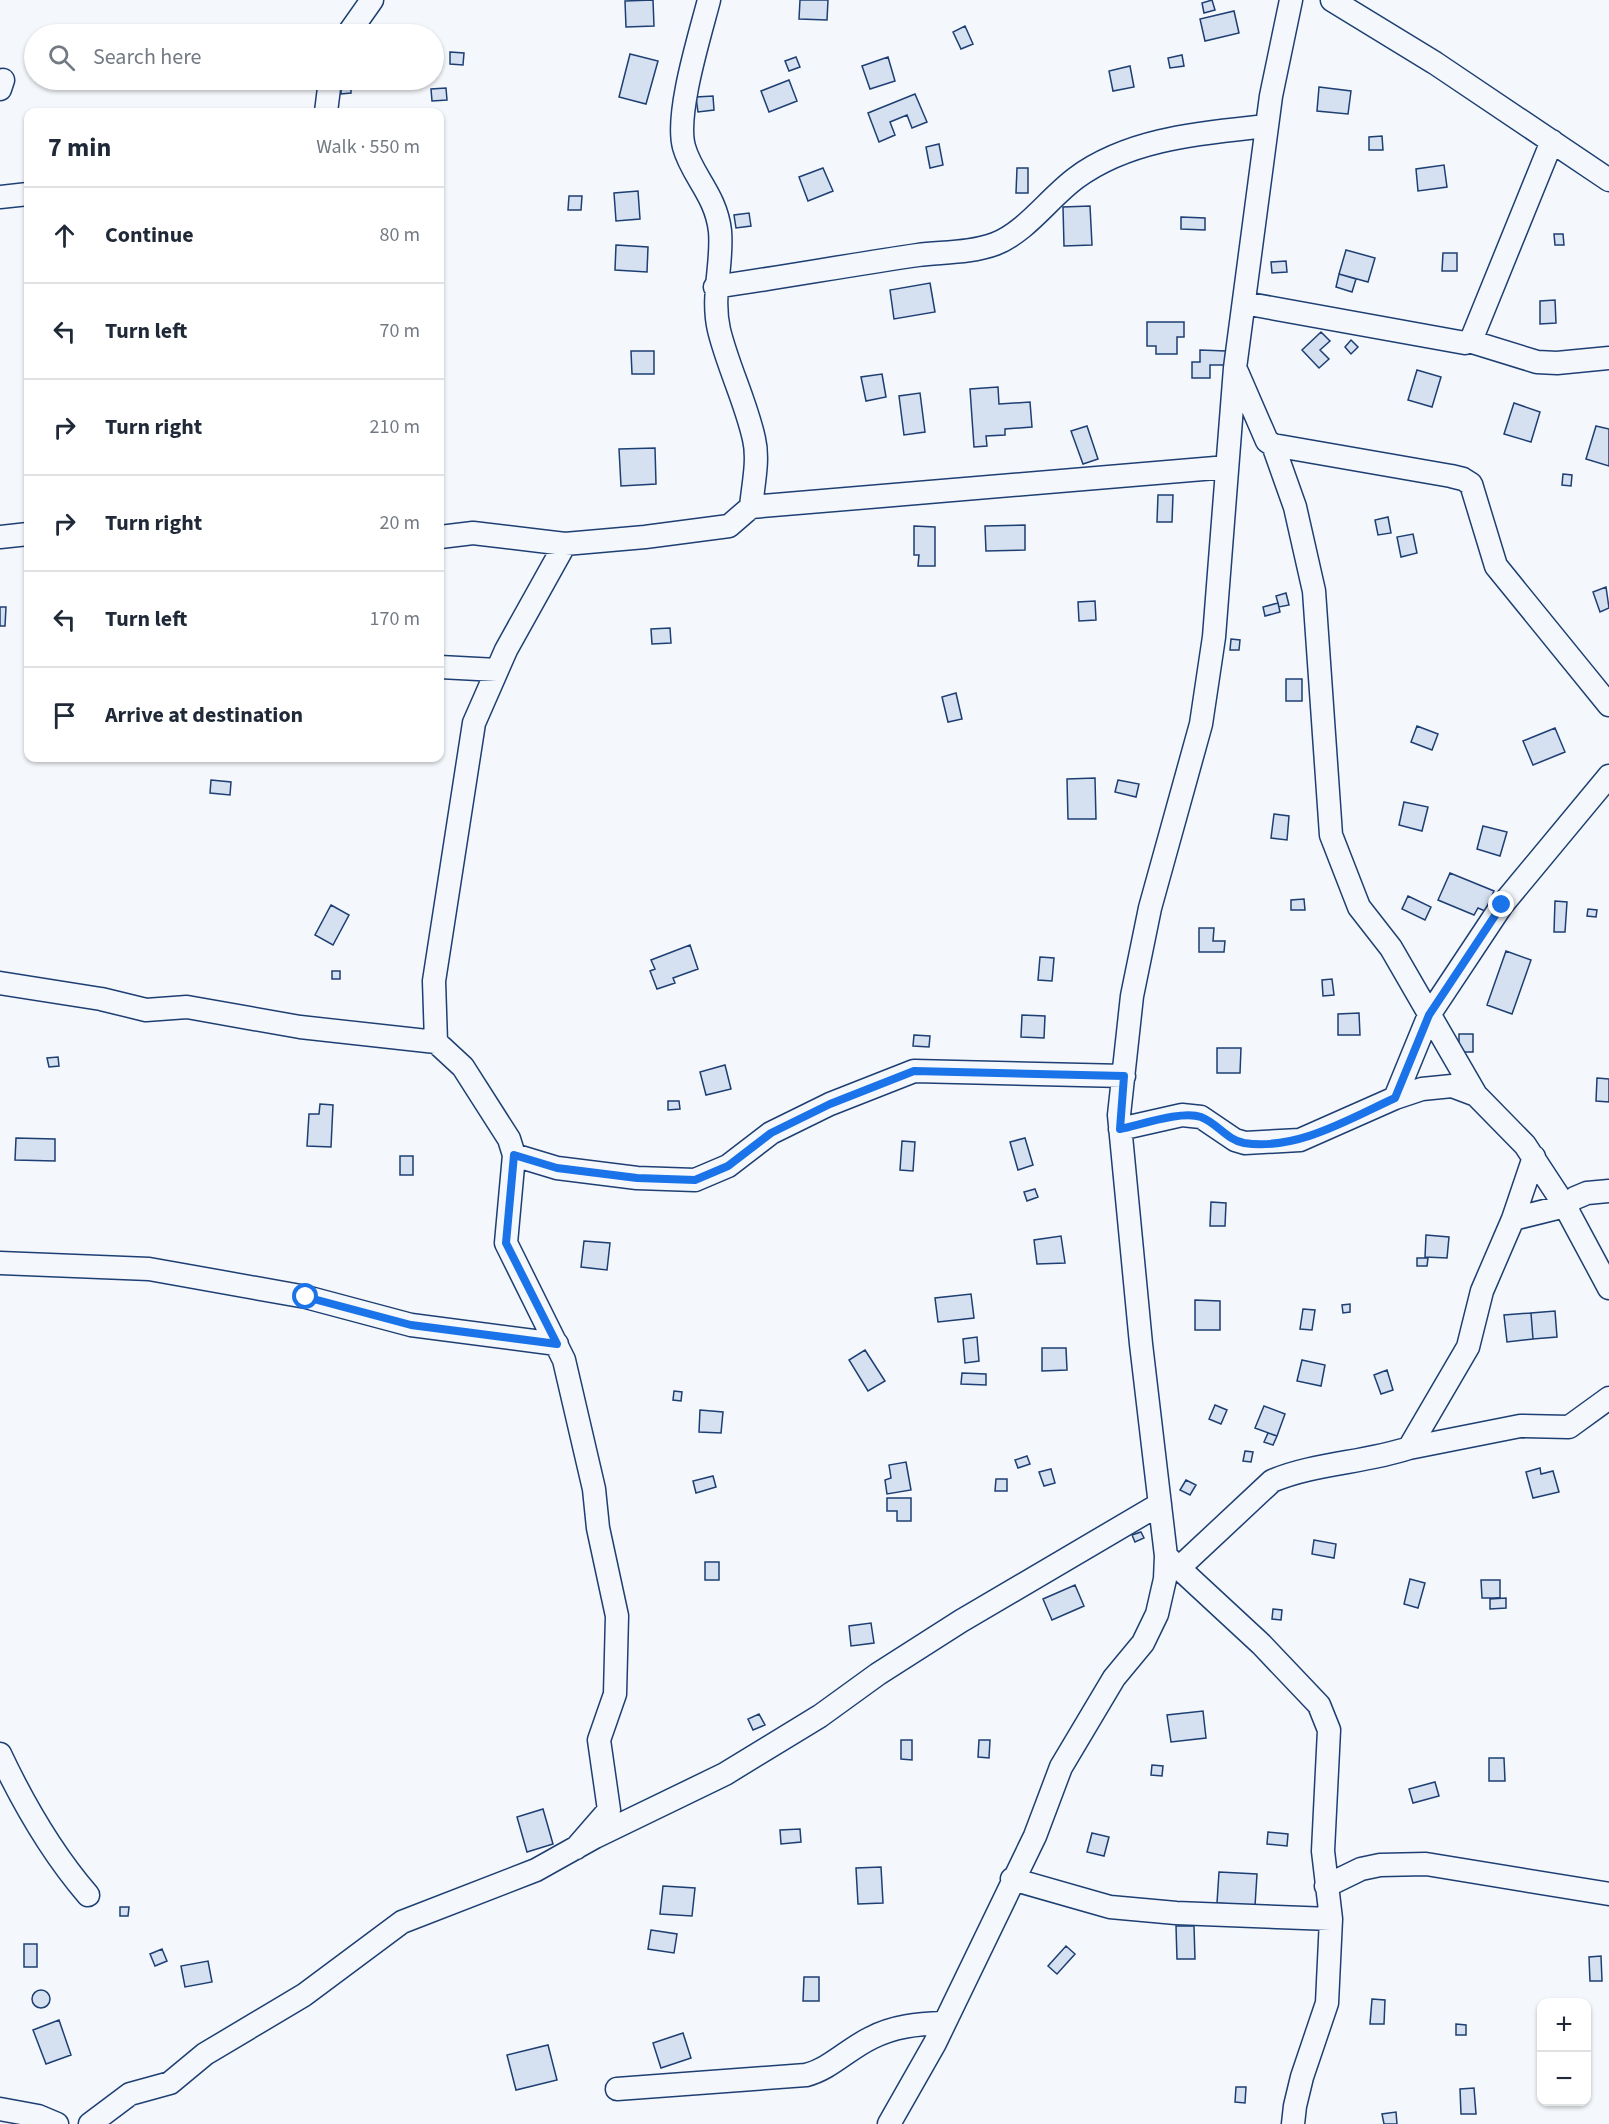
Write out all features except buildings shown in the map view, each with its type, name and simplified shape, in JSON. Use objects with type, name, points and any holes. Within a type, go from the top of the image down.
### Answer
[{"type":"street","points":[[355,24],[372,0]]},
{"type":"street","points":[[709,0],[694,57],[682,126],[684,148],[715,208],[720,231],[715,287],[718,326],[725,356],[754,439],[756,455],[751,507]]},
{"type":"street","points":[[1291,0],[1267,126],[1235,368],[1214,637],[1201,724],[1150,908],[1132,996],[1120,1129],[1160,1504],[1173,1561],[1261,1644],[1319,1705],[1329,1730],[1330,1746],[1323,1817],[1326,1886],[1331,1918],[1328,2002],[1300,2087],[1293,2124]]},
{"type":"street","points":[[1332,0],[1435,63],[1609,180]]},
{"type":"street","points":[[326,108],[329,90]]},
{"type":"street","points":[[715,287],[918,255],[986,247],[1011,235],[1076,178],[1118,155],[1139,147],[1214,131],[1267,126]]},
{"type":"street","points":[[1469,341],[1552,141]]},
{"type":"street","points":[[0,197],[24,194]]},
{"type":"street","points":[[1244,303],[1459,344],[1469,341],[1537,362],[1557,363],[1609,358]]},
{"type":"street","points":[[1235,368],[1267,441],[1273,445],[1457,478],[1471,484],[1496,566],[1502,577],[1605,692]]},
{"type":"street","points":[[1273,445],[1295,507],[1314,591],[1331,835],[1359,907],[1391,948],[1476,1095],[1534,1157],[1609,1288]]},
{"type":"street","points":[[444,537],[473,533],[565,544],[729,526],[751,507],[1227,467]]},
{"type":"street","points":[[0,537],[24,534]]},
{"type":"street","points":[[436,1042],[435,981],[474,723],[497,670],[565,544]]},
{"type":"street","points":[[444,667],[497,670]]},
{"type":"street","points":[[1395,1098],[1429,1015],[1502,905],[1609,776]]},
{"type":"street","points":[[0,983],[101,999],[146,1010],[187,1007],[300,1027],[436,1042],[463,1067],[486,1099],[509,1139],[514,1155],[506,1243],[564,1360],[594,1489],[598,1528],[617,1616],[615,1694],[599,1740],[609,1810],[576,1848]]},
{"type":"street","points":[[514,1155],[557,1168],[637,1178],[695,1180],[728,1166],[771,1133],[830,1104],[914,1071],[1124,1076]]},
{"type":"street","points":[[1120,1129],[1182,1115],[1201,1117],[1235,1140],[1245,1143],[1300,1140],[1395,1098],[1422,1089],[1452,1086],[1476,1095]]},
{"type":"street","points":[[1409,1448],[1468,1347],[1482,1291],[1513,1219],[1534,1157]]},
{"type":"street","points":[[1513,1219],[1564,1206],[1587,1193],[1609,1191]]},
{"type":"street","points":[[0,1263],[149,1269],[306,1297],[411,1325],[557,1344]]},
{"type":"street","points":[[889,2124],[915,2082],[1012,1879],[1035,1836],[1060,1767],[1114,1678],[1143,1642],[1157,1614],[1165,1579],[1173,1561],[1272,1481],[1289,1473],[1370,1460],[1409,1448],[1520,1426],[1569,1427],[1609,1398]]},
{"type":"street","points":[[90,2124],[130,2094],[170,2083],[205,2054],[304,1995],[402,1922],[536,1870],[686,1795],[767,1750],[961,1621],[1160,1504]]},
{"type":"street","points":[[0,1754],[19,1794],[60,1862],[88,1894]]},
{"type":"street","points":[[1326,1886],[1361,1869],[1380,1865],[1426,1864],[1609,1894]]},
{"type":"street","points":[[1012,1879],[1110,1907],[1331,1918]]},
{"type":"street","points":[[617,2089],[806,2075],[823,2069],[869,2038],[890,2030],[943,2023]]},
{"type":"street","points":[[0,2109],[38,2116],[57,2124]]},
{"type":"route","points":[[306,1297],[411,1325],[557,1344],[511,1257],[506,1243],[508,1197],[514,1155],[557,1168],[637,1178],[695,1180],[728,1166],[771,1133],[830,1104],[914,1071],[1124,1076],[1119,1115],[1120,1129],[1182,1115],[1201,1117],[1235,1140],[1245,1143],[1300,1140],[1395,1098],[1429,1015],[1502,905]]}]
